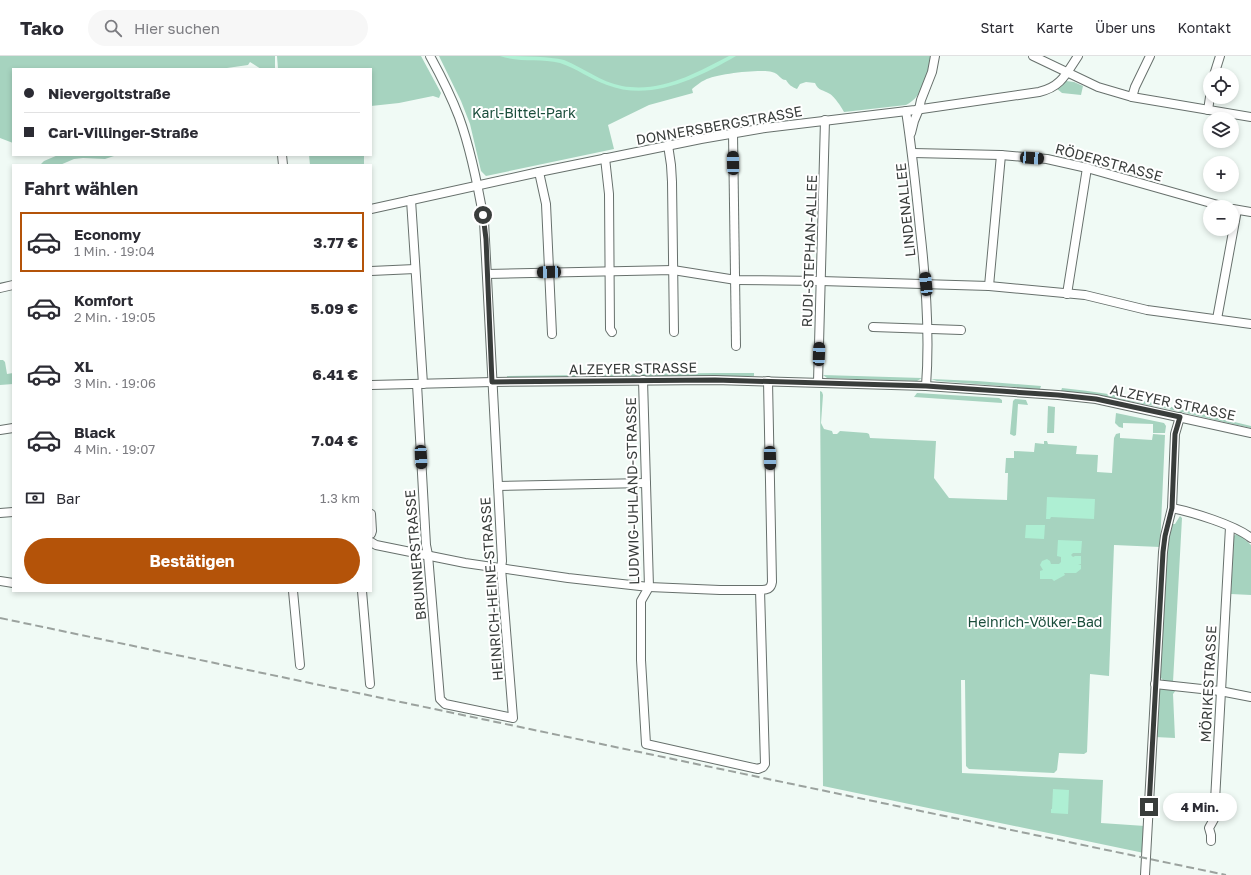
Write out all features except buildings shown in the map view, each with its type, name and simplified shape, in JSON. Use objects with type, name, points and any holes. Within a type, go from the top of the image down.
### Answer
[{"type":"street","name":"HEINRICH-HEINE-STRASSE","points":[[430,56],[447,89],[459,118],[477,186],[485,226],[502,561],[501,568],[513,718],[445,704],[440,699]]},
{"type":"street","name":"LINDENALLEE","points":[[910,136],[920,109],[921,100],[932,72],[935,56]]},
{"type":"street","points":[[1033,56],[1098,87],[1132,96],[1251,117]]},
{"type":"street","name":"DONNERSBERGSTRASSE","points":[[372,209],[605,158],[732,133],[825,120],[906,111],[1046,90],[1060,82],[1078,56]]},
{"type":"street","points":[[1132,96],[1150,56]]},
{"type":"street","points":[[1216,68],[1220,56]]},
{"type":"street","points":[[1208,110],[1209,104]]},
{"type":"street","name":"LINDENALLEE","points":[[906,111],[913,154],[926,284],[926,386]]},
{"type":"street","name":"RUDI-STEPHAN-ALLEE","points":[[818,382],[825,120]]},
{"type":"street","points":[[732,133],[736,280],[736,346]]},
{"type":"street","points":[[668,145],[672,182],[674,332]]},
{"type":"street","name":"RÖDERSTRASSE","points":[[913,154],[1001,155],[1047,159],[1087,168],[1203,201]]},
{"type":"street","points":[[989,286],[1001,155]]},
{"type":"street","points":[[605,158],[609,194],[610,329],[612,332]]},
{"type":"street","points":[[1067,294],[1087,168]]},
{"type":"street","points":[[539,172],[546,204],[552,334]]},
{"type":"street","name":"BRUNNERSTRASSE","points":[[412,200],[426,545],[440,699]]},
{"type":"street","points":[[1239,210],[1251,212]]},
{"type":"street","points":[[1216,319],[1230,236]]},
{"type":"street","points":[[372,271],[415,269]]},
{"type":"street","points":[[487,274],[609,270],[673,270],[736,280],[989,286],[1085,296],[1147,310],[1251,324]]},
{"type":"street","points":[[0,288],[12,285]]},
{"type":"street","points":[[873,327],[961,330]]},
{"type":"street","name":"ALZEYER STRASSE","points":[[372,386],[492,382],[643,380],[818,382],[926,386],[1096,399],[1251,432]]},
{"type":"street","name":"LUDWIG-UHLAND-STRASSE","points":[[643,380],[649,587],[641,601],[646,744],[756,769],[765,764],[760,590]]},
{"type":"street","points":[[372,543],[376,545],[465,563],[568,578],[649,587],[720,590],[768,589],[772,582],[768,381]]},
{"type":"street","points":[[1145,875],[1164,547],[1165,536],[1172,508],[1175,434],[1180,417]]},
{"type":"street","points":[[0,430],[12,428]]},
{"type":"street","points":[[498,486],[646,483]]},
{"type":"street","points":[[1172,508],[1230,527],[1245,533],[1251,538]]},
{"type":"street","points":[[0,513],[12,512]]},
{"type":"street","name":"MÖRIKESTRASSE","points":[[1211,841],[1209,828],[1214,819],[1230,527]]},
{"type":"street","points":[[0,580],[12,583]]},
{"type":"street","points":[[293,592],[300,665]]},
{"type":"street","points":[[362,592],[370,684]]},
{"type":"street","points":[[1156,684],[1220,691],[1251,697]]},
{"type":"green space","points":[[0,56],[275,56],[275,68],[259,68],[250,62],[248,65],[227,68],[12,68],[12,143],[0,138]]},
{"type":"green space","points":[[277,56],[421,56],[441,93],[439,98],[433,96],[399,103],[372,106],[372,68],[278,68]]},
{"type":"green space","name":"Karl-Bittel-Park","points":[[439,56],[931,56],[927,77],[921,90],[912,101],[906,105],[844,112],[834,97],[819,89],[815,83],[806,82],[800,84],[797,89],[791,86],[786,80],[772,72],[758,71],[728,74],[703,81],[692,89],[693,93],[649,105],[608,125],[614,149],[486,176],[481,171],[470,124],[461,101]]},
{"type":"green space","points":[[1066,81],[1074,82],[1083,86],[1081,95],[1062,93],[1056,88]]},
{"type":"green space","points":[[56,156],[114,156],[105,159],[74,159],[62,164],[41,164]]},
{"type":"green space","points":[[309,156],[364,156],[364,164],[310,164]]},
{"type":"green space","points":[[0,360],[3,360],[5,362],[7,374],[12,373],[12,384],[0,385]]},
{"type":"green space","points":[[754,373],[754,376],[507,378],[507,376]]},
{"type":"green space","points":[[823,375],[922,378],[917,381],[827,378]]},
{"type":"green space","points":[[931,379],[1041,386],[1040,389],[937,381]]},
{"type":"green space","points":[[1062,388],[1110,394],[1251,426],[1251,428],[1109,397],[1061,391]]},
{"type":"green space","name":"Heinrich-Völker-Bad","points":[[820,391],[823,395],[821,423],[824,429],[832,431],[833,434],[837,434],[840,431],[867,433],[869,434],[870,438],[936,441],[934,478],[949,498],[1007,500],[1008,473],[1005,473],[1006,458],[1014,458],[1014,451],[1034,452],[1035,443],[1044,444],[1044,441],[1047,441],[1048,444],[1077,446],[1076,454],[1098,455],[1097,472],[1112,473],[1114,438],[1116,434],[1120,433],[1120,438],[1152,440],[1153,434],[1165,435],[1160,547],[1114,545],[1109,676],[1090,674],[1087,752],[1084,754],[1059,753],[1057,770],[1054,773],[969,769],[966,766],[965,680],[961,680],[962,773],[1103,780],[1101,823],[1145,826],[1144,853],[823,786]]},
{"type":"green space","points":[[917,393],[999,398],[1002,400],[1002,403],[914,397]]},
{"type":"green space","points":[[1015,399],[1026,400],[1028,405],[1018,404],[1016,435],[1014,436],[1010,434],[1013,401]]},
{"type":"green space","points":[[1048,406],[1055,407],[1054,433],[1047,433]]},
{"type":"green space","points":[[1116,413],[1164,423],[1166,426],[1165,433],[1153,433],[1153,424],[1123,423],[1123,428],[1119,427],[1115,423]]},
{"type":"green space","points":[[1180,516],[1182,518],[1173,682],[1164,681],[1159,676],[1165,552],[1169,531],[1172,524],[1175,524]]},
{"type":"green space","points":[[1236,534],[1251,545],[1251,595],[1231,594],[1234,536]]},
{"type":"green space","points":[[1161,688],[1176,690],[1173,694],[1175,738],[1155,737],[1159,690]]},
{"type":"shaded area","points":[[500,56],[541,57],[564,60],[614,84],[622,86],[651,87],[678,80],[729,56],[736,56],[706,72],[674,85],[640,91],[624,90],[607,85],[560,63],[515,59]]},
{"type":"shaded area","points":[[1047,497],[1095,499],[1094,519],[1051,517],[1050,519],[1046,519]]},
{"type":"shaded area","points":[[1026,525],[1045,525],[1044,539],[1025,538]]},
{"type":"shaded area","points":[[1058,540],[1082,541],[1081,553],[1073,553],[1071,555],[1073,557],[1081,556],[1081,564],[1078,564],[1081,565],[1081,569],[1076,573],[1064,573],[1065,575],[1054,581],[1052,579],[1040,579],[1040,571],[1043,570],[1040,565],[1042,561],[1047,559],[1051,564],[1059,564],[1061,562],[1061,557],[1057,556]]},
{"type":"shaded area","points":[[1053,789],[1069,790],[1068,814],[1051,813]]},
{"type":"railway","points":[[0,618],[1226,875]]},
{"type":"route","points":[[483,215],[486,239],[492,382],[715,380],[926,386],[1096,399],[1180,417],[1175,434],[1172,508],[1165,536],[1163,552],[1149,807]]}]
